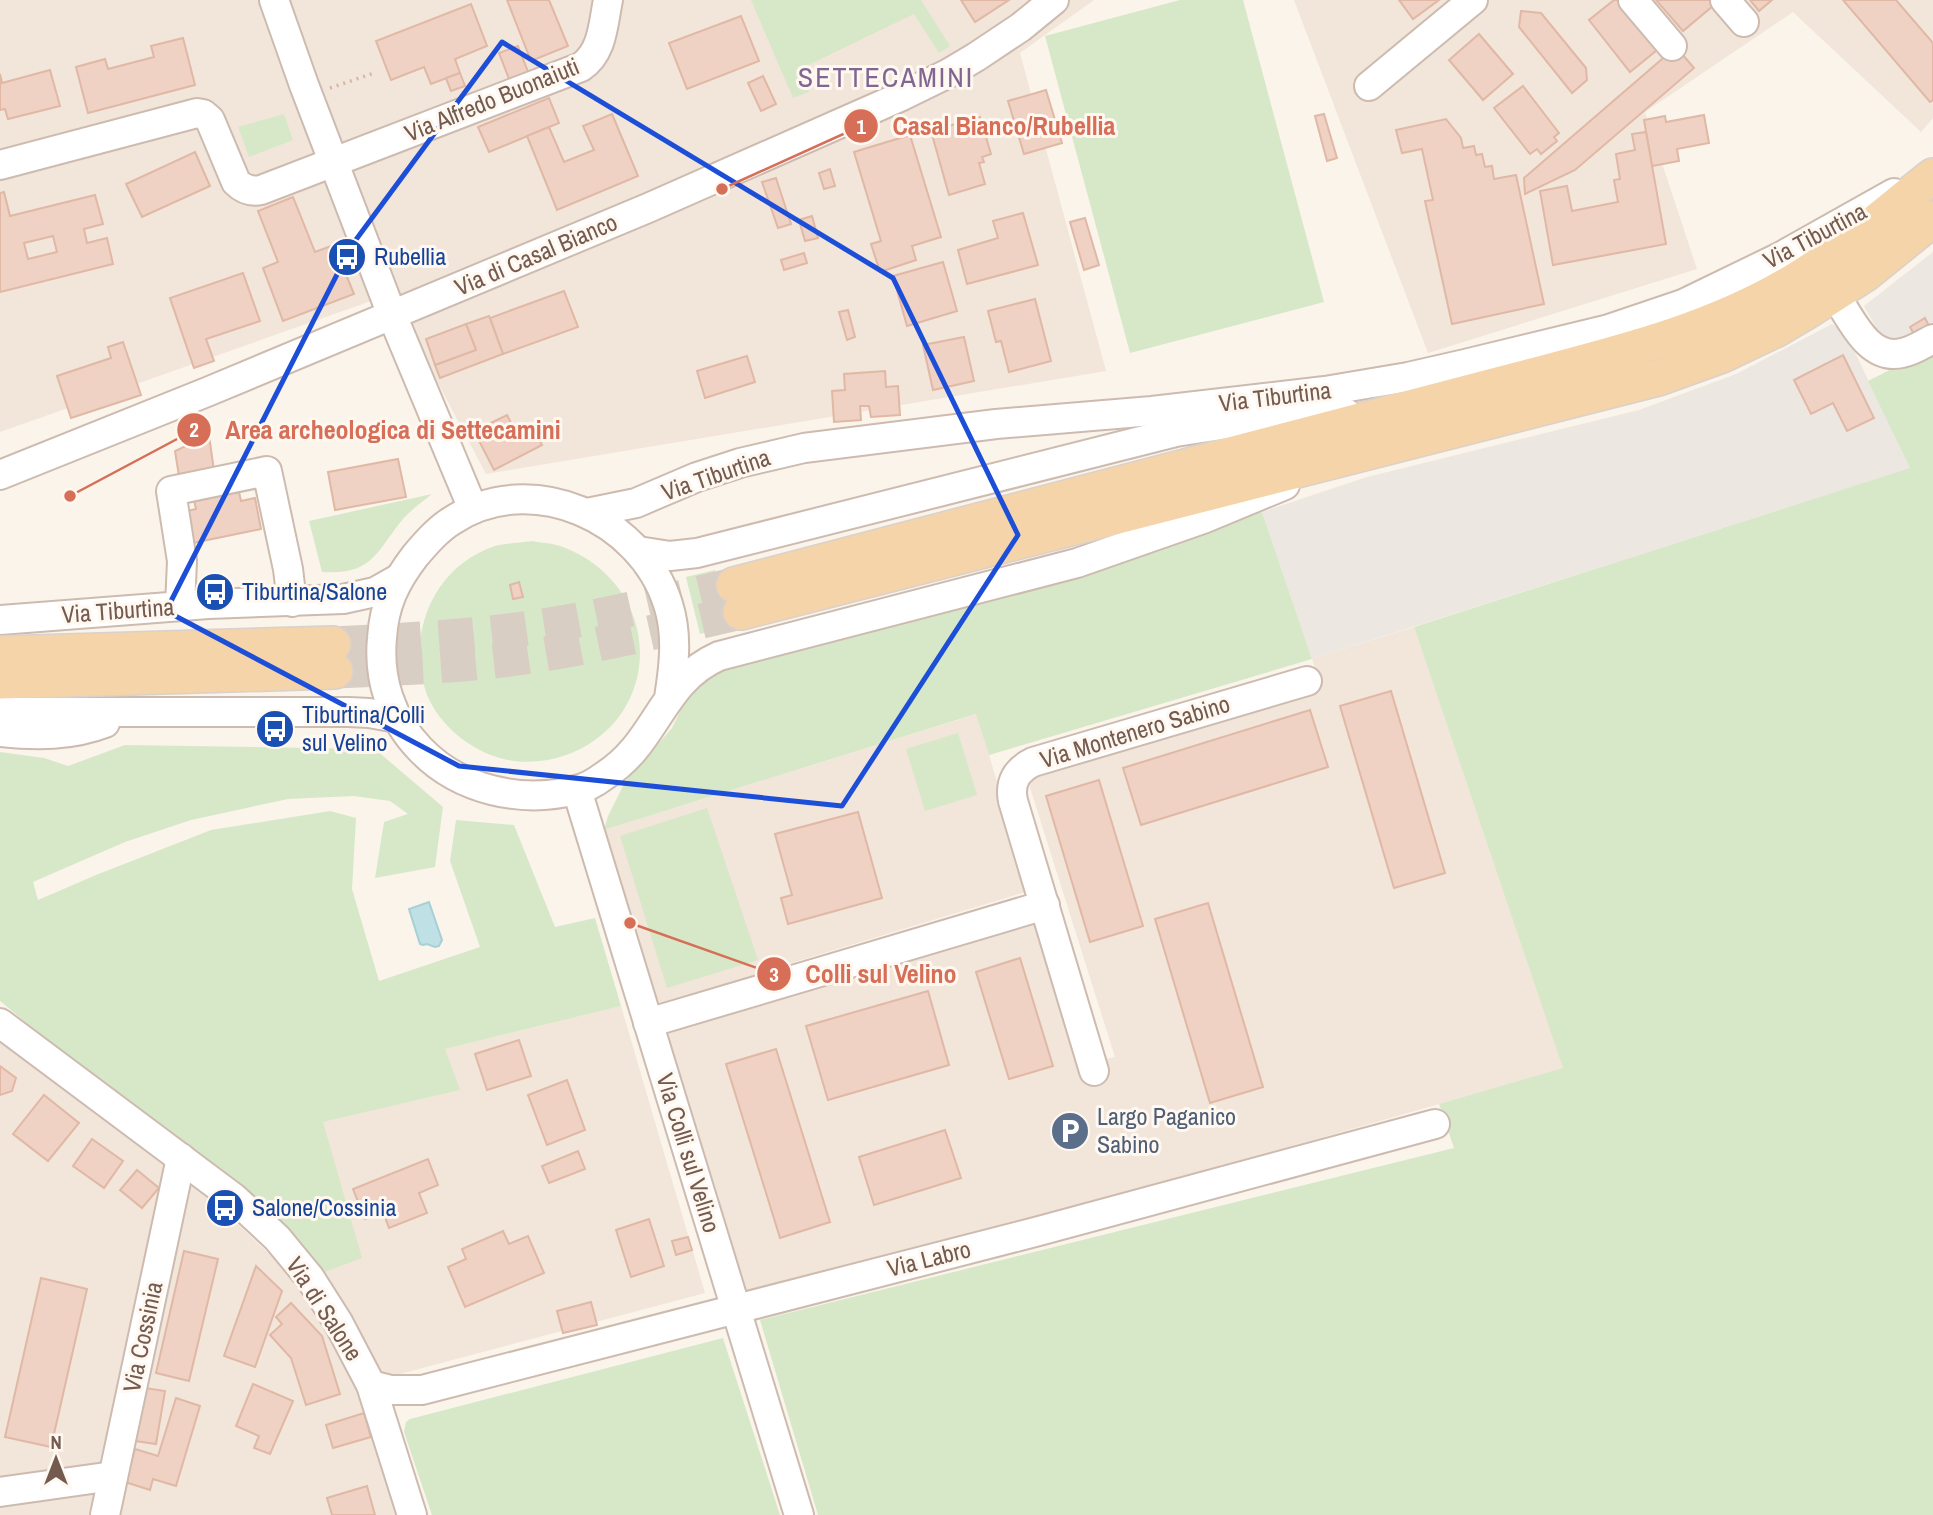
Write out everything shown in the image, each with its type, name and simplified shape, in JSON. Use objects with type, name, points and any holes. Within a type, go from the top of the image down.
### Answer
[{"type":"main road","name":"Via Tiburtina","points":[[1933,174],[1829,259],[1742,310],[1715,322],[1621,352],[737,598],[1350,456],[1658,378],[1705,362],[1777,329],[1835,295],[1933,219]]},
{"type":"main road","name":"Via Tiburtina","points":[[0,654],[334,658],[0,681]]},
{"type":"street","points":[[274,0],[392,315],[473,509]]},
{"type":"street","name":"Via Alfredo Buonaiuti","points":[[0,165],[192,114],[203,114],[210,120],[234,178],[244,189],[261,190],[581,67],[591,60],[598,48],[608,0]]},
{"type":"street","name":"Via di Casal Bianco","points":[[0,475],[207,393],[661,203],[921,87],[986,51],[1054,0]]},
{"type":"street","points":[[1369,86],[1473,0]]},
{"type":"street","points":[[1633,0],[1672,46]]},
{"type":"street","points":[[1725,0],[1744,22]]},
{"type":"street","name":"Via Tiburtina","points":[[587,513],[636,503],[697,477],[740,463],[804,448],[1008,423],[1178,408],[1353,387],[1440,370],[1609,329],[1683,304],[1780,257],[1933,174]]},
{"type":"street","points":[[1835,295],[1868,345],[1878,351],[1889,354],[1903,353],[1933,339]]},
{"type":"street","name":"Via Tiburtina","points":[[638,551],[670,556],[697,552],[1176,432],[1246,421],[1337,415],[1517,380]]},
{"type":"street","name":"Via Tiburtina","points":[[669,698],[675,651],[671,614],[659,582],[638,551],[610,526],[587,513],[560,504],[525,499],[491,503],[473,509],[452,520],[429,540],[398,579],[387,604],[381,648],[382,673],[387,693],[397,718],[410,738],[428,757],[447,772],[469,783],[495,791],[538,795],[577,790],[593,783],[629,757],[644,739],[669,698],[689,674],[719,656],[1099,556],[1244,503],[1350,456]]},
{"type":"street","points":[[180,606],[182,561],[171,491],[267,471],[288,569],[292,602]]},
{"type":"street","name":"Via Tiburtina","points":[[0,620],[180,606],[343,600],[384,588],[398,579]]},
{"type":"street","name":"Via Montenero Sabino","points":[[1094,1071],[1012,793],[1014,778],[1025,766],[1307,681]]},
{"type":"street","points":[[0,712],[369,713],[397,718]]},
{"type":"street","points":[[0,732],[39,735],[71,733],[131,713]]},
{"type":"street","name":"Via Colli sul Velino","points":[[577,790],[799,1515]]},
{"type":"street","points":[[648,1023],[1045,905]]},
{"type":"street","name":"Via di Salone","points":[[0,1023],[234,1198],[285,1248],[310,1278],[338,1322],[371,1385],[412,1515]]},
{"type":"street","name":"Via Labro","points":[[371,1385],[391,1390],[422,1390],[1066,1224],[1435,1124]]},
{"type":"street","name":"Via Cossinia","points":[[104,1515],[181,1158]]},
{"type":"street","name":"Via Labro","points":[[388,1435],[394,1416],[422,1390]]},
{"type":"street","points":[[0,1492],[113,1476]]},
{"type":"path","points":[[306,90],[374,73]]},
{"type":"highlighted area","points":[[502,42],[893,278],[1018,535],[842,806],[459,766],[166,611],[352,245]]},
{"type":"shaded area","points":[[0,0],[1094,0],[1020,53],[1106,371],[486,474],[391,294],[0,432]]},
{"type":"shaded area","points":[[1294,0],[1933,0],[1933,118],[1921,132],[1793,12],[1645,112],[1697,269],[1428,353]]},
{"type":"shaded area","points":[[1933,252],[1933,328],[1898,346],[1882,338],[1864,306]]},
{"type":"shaded area","points":[[1832,324],[1846,334],[1911,468],[1312,659],[1262,512],[1367,477],[1639,410],[1736,374]]},
{"type":"shaded area","points":[[1414,627],[1564,1068],[1192,1175],[745,1291],[666,1033],[1037,919],[1082,1065],[1115,1057],[1027,778],[1321,687],[1312,659]]},
{"type":"shaded area","points":[[977,714],[1029,891],[665,1004],[657,1002],[604,830]]},
{"type":"shaded area","points":[[621,1006],[705,1293],[381,1379],[322,1273],[322,1122],[459,1090],[444,1049]]},
{"type":"shaded area","points":[[0,1036],[194,1182],[293,1277],[333,1333],[366,1403],[400,1515],[0,1515]]},
{"type":"green space","points":[[751,0],[921,0],[950,46],[939,53],[914,14],[800,69],[809,92],[793,98]]},
{"type":"green space","points":[[1180,0],[1243,0],[1324,302],[1130,353],[1045,36]]},
{"type":"green space","points":[[284,114],[293,140],[249,157],[238,127]]},
{"type":"green space","points":[[1933,348],[1933,1515],[818,1515],[760,1320],[1454,1148],[1439,1104],[1563,1068],[1414,627],[1910,468],[1868,381]]},
{"type":"green space","points":[[432,494],[406,515],[379,552],[363,566],[339,572],[322,572],[309,521]]},
{"type":"green space","points":[[1262,512],[1312,659],[989,755],[976,714],[604,830],[625,782],[672,728],[684,703],[701,680],[734,662],[1089,569]]},
{"type":"green space","points":[[532,541],[559,546],[583,556],[600,568],[614,583],[626,600],[634,619],[640,660],[636,682],[627,704],[614,723],[578,750],[534,762],[488,754],[469,744],[443,721],[426,692],[420,647],[430,604],[441,585],[456,569],[495,546]]},
{"type":"green space","points":[[715,570],[729,626],[700,634],[686,577]]},
{"type":"green space","points":[[958,733],[977,795],[925,811],[906,749]]},
{"type":"green space","points":[[125,745],[375,749],[443,807],[435,867],[375,878],[384,822],[408,814],[390,801],[354,796],[288,799],[191,820],[125,842],[33,882],[38,900],[211,830],[330,811],[356,818],[352,889],[379,981],[480,947],[450,861],[456,820],[514,825],[555,927],[595,918],[621,1006],[445,1049],[460,1090],[323,1122],[362,1258],[322,1273],[260,1202],[0,1001],[0,752],[44,758],[68,766]]},
{"type":"green space","points":[[707,808],[758,960],[667,988],[620,836]]},
{"type":"green space","points":[[723,1338],[780,1515],[432,1515],[404,1432],[406,1422],[410,1419]]},
{"type":"water","points":[[429,902],[442,940],[439,946],[435,947],[420,944],[409,909]]},
{"type":"building","points":[[507,0],[549,0],[568,46],[531,61]]},
{"type":"building","points":[[961,0],[1009,0],[975,22]]},
{"type":"building","points":[[1399,0],[1439,0],[1413,19]]},
{"type":"building","points":[[1614,0],[1625,0],[1662,46],[1630,72],[1589,20]]},
{"type":"building","points":[[1656,0],[1710,0],[1714,5],[1683,31]]},
{"type":"building","points":[[1750,0],[1772,0],[1759,11]]},
{"type":"building","points":[[1843,0],[1896,0],[1933,43],[1933,100],[1930,102]]},
{"type":"building","points":[[471,4],[487,46],[455,59],[460,73],[431,84],[424,67],[391,80],[376,41]]},
{"type":"building","points":[[1521,11],[1541,13],[1586,68],[1587,80],[1572,93],[1519,27]]},
{"type":"building","points":[[741,16],[759,61],[687,89],[669,43]]},
{"type":"building","points":[[1479,34],[1513,74],[1483,100],[1449,60]]},
{"type":"building","points":[[183,38],[195,85],[88,113],[76,67],[105,59],[108,69],[154,57],[151,46]]},
{"type":"building","points":[[518,46],[530,77],[511,84],[499,53]]},
{"type":"building","points":[[1676,47],[1694,68],[1575,170],[1525,194],[1524,178]]},
{"type":"building","points":[[50,70],[60,106],[8,119],[5,109],[0,110],[0,74],[2,83]]},
{"type":"building","points":[[460,73],[465,86],[451,91],[446,78]]},
{"type":"building","points":[[763,76],[776,104],[761,111],[748,83]]},
{"type":"building","points":[[1523,86],[1559,133],[1554,137],[1557,141],[1541,154],[1537,149],[1530,154],[1494,108]]},
{"type":"building","points":[[1046,90],[1062,143],[1024,154],[1008,101]]},
{"type":"building","points":[[549,98],[559,123],[489,152],[478,127]]},
{"type":"building","points":[[612,114],[638,176],[557,210],[527,136],[549,127],[564,162],[594,150],[583,126]]},
{"type":"building","points":[[1324,114],[1337,158],[1327,161],[1315,116]]},
{"type":"building","points":[[1704,115],[1709,143],[1677,149],[1679,161],[1652,166],[1644,120],[1665,116],[1666,122]]},
{"type":"building","points":[[980,117],[991,154],[982,157],[984,162],[979,163],[985,184],[949,195],[931,131]]},
{"type":"building","points":[[1446,119],[1461,138],[1463,148],[1474,146],[1476,155],[1482,154],[1485,167],[1492,166],[1494,179],[1516,175],[1544,304],[1452,324],[1425,201],[1433,200],[1422,149],[1402,153],[1396,130]]},
{"type":"building","points":[[1646,132],[1666,244],[1553,265],[1540,191],[1567,186],[1572,211],[1618,202],[1614,180],[1620,179],[1616,154],[1635,150],[1632,134]]},
{"type":"building","points":[[910,135],[941,237],[912,246],[916,260],[880,272],[871,244],[881,241],[854,152]]},
{"type":"building","points":[[195,152],[210,186],[142,217],[126,184]]},
{"type":"building","points":[[830,169],[835,186],[824,189],[819,173]]},
{"type":"building","points":[[776,178],[791,224],[778,228],[762,182]]},
{"type":"building","points":[[4,192],[10,216],[95,195],[103,224],[84,229],[87,243],[107,238],[113,264],[0,292],[0,193]],"holes":[[[53,236],[57,252],[28,259],[24,243]]]},
{"type":"building","points":[[293,197],[315,252],[334,245],[354,294],[283,321],[263,268],[278,262],[258,211]]},
{"type":"building","points":[[1023,213],[1038,265],[967,284],[958,250],[998,238],[993,221]]},
{"type":"building","points":[[812,216],[818,238],[805,241],[799,220]]},
{"type":"building","points":[[1085,218],[1099,265],[1084,270],[1070,222]]},
{"type":"building","points":[[804,253],[807,263],[784,270],[781,260]]},
{"type":"building","points":[[943,262],[957,311],[907,326],[893,276]]},
{"type":"building","points":[[243,273],[260,321],[206,339],[214,361],[194,368],[170,298]]},
{"type":"building","points":[[564,291],[578,327],[503,354],[490,318]]},
{"type":"building","points":[[1035,299],[1051,361],[1009,372],[1001,341],[996,342],[988,311]]},
{"type":"building","points":[[848,310],[855,337],[847,340],[839,312]]},
{"type":"building","points":[[489,316],[503,354],[440,378],[435,365],[476,350],[466,324]]},
{"type":"building","points":[[1925,318],[1932,332],[1917,340],[1910,327]]},
{"type":"building","points":[[466,324],[476,350],[435,365],[426,339]]},
{"type":"building","points":[[964,337],[974,381],[933,390],[923,345]]},
{"type":"building","points":[[123,342],[141,395],[71,418],[57,376],[111,358],[108,347]]},
{"type":"building","points":[[1843,355],[1874,418],[1847,431],[1833,403],[1811,414],[1794,380]]},
{"type":"building","points":[[747,356],[755,382],[705,398],[697,371]]},
{"type":"building","points":[[885,371],[886,387],[898,386],[900,415],[871,417],[869,406],[860,406],[861,420],[834,422],[832,391],[845,390],[844,374]]},
{"type":"building","points":[[507,415],[516,433],[532,426],[542,445],[494,470],[474,431]]},
{"type":"building","points":[[209,435],[214,471],[179,476],[175,451]]},
{"type":"building","points":[[398,459],[406,497],[335,510],[328,472]]},
{"type":"building","points":[[239,492],[241,501],[255,498],[261,529],[193,543],[187,511],[196,509],[194,500]]},
{"type":"building","points":[[519,582],[523,597],[513,599],[510,585]]},
{"type":"building","points":[[1391,691],[1445,873],[1394,888],[1340,706]]},
{"type":"building","points":[[1310,710],[1328,767],[1141,825],[1123,768]]},
{"type":"building","points":[[1099,780],[1143,926],[1090,942],[1046,796]]},
{"type":"building","points":[[858,812],[882,898],[788,924],[781,898],[792,895],[775,834]]},
{"type":"building","points":[[1208,903],[1263,1087],[1210,1103],[1155,919]]},
{"type":"building","points":[[1020,958],[1053,1066],[1009,1079],[976,972]]},
{"type":"building","points":[[928,991],[949,1065],[828,1100],[806,1026]]},
{"type":"building","points":[[519,1040],[531,1076],[487,1090],[475,1054]]},
{"type":"building","points":[[776,1049],[830,1222],[780,1238],[726,1064]]},
{"type":"building","points":[[0,1066],[16,1078],[12,1091],[0,1095]]},
{"type":"building","points":[[567,1080],[585,1130],[547,1145],[528,1095]]},
{"type":"building","points":[[44,1095],[79,1123],[48,1161],[13,1134]]},
{"type":"building","points":[[945,1130],[961,1178],[874,1205],[859,1157]]},
{"type":"building","points":[[92,1139],[123,1161],[104,1188],[73,1166]]},
{"type":"building","points":[[578,1151],[585,1169],[549,1183],[542,1166]]},
{"type":"building","points":[[428,1159],[438,1185],[419,1193],[427,1213],[389,1228],[383,1212],[365,1219],[353,1189]]},
{"type":"building","points":[[137,1170],[159,1188],[142,1208],[120,1190]]},
{"type":"building","points":[[649,1219],[664,1266],[631,1277],[616,1230]]},
{"type":"building","points":[[503,1231],[509,1244],[528,1236],[544,1273],[465,1307],[448,1267],[466,1259],[462,1249]]},
{"type":"building","points":[[688,1237],[692,1250],[676,1255],[672,1241]]},
{"type":"building","points":[[184,1251],[218,1259],[189,1381],[156,1373]]},
{"type":"building","points":[[256,1266],[282,1291],[255,1367],[224,1356]]},
{"type":"building","points":[[41,1278],[87,1289],[51,1447],[5,1437]]},
{"type":"building","points":[[591,1302],[597,1325],[563,1333],[557,1311]]},
{"type":"building","points":[[291,1303],[322,1336],[340,1394],[306,1405],[291,1358],[270,1335],[282,1324],[276,1317]]},
{"type":"building","points":[[253,1384],[293,1401],[270,1454],[254,1448],[259,1436],[236,1426]]},
{"type":"building","points":[[145,1388],[165,1391],[156,1444],[135,1441]]},
{"type":"building","points":[[176,1398],[200,1406],[176,1486],[153,1479],[150,1490],[125,1482],[135,1449],[158,1456]]},
{"type":"building","points":[[364,1413],[371,1437],[333,1448],[326,1425]]},
{"type":"building","points":[[367,1486],[375,1515],[332,1515],[327,1498]]},
{"type":"tunnel","points":[[333,644],[451,637],[538,627],[609,614],[734,585]]},
{"type":"tunnel","points":[[335,671],[409,668],[532,656],[741,612]]},
{"type":"place","name":"Casal Bianco/Rubellia","points":[[722,189]]},
{"type":"place","name":"Rubellia","points":[[347,257]]},
{"type":"place","name":"Area archeologica di Settecamini","points":[[70,496]]},
{"type":"place","name":"Tiburtina/Salone","points":[[215,592]]},
{"type":"place","name":"Tiburtina/Colli sul Velino","points":[[275,729]]},
{"type":"place","name":"Colli sul Velino","points":[[630,923]]},
{"type":"place","name":"Largo Paganico Sabino","points":[[1070,1131]]},
{"type":"place","name":"Salone/Cossinia","points":[[225,1208]]},
{"type":"district","name":"SETTECAMINI","points":[[886,77]]}]
